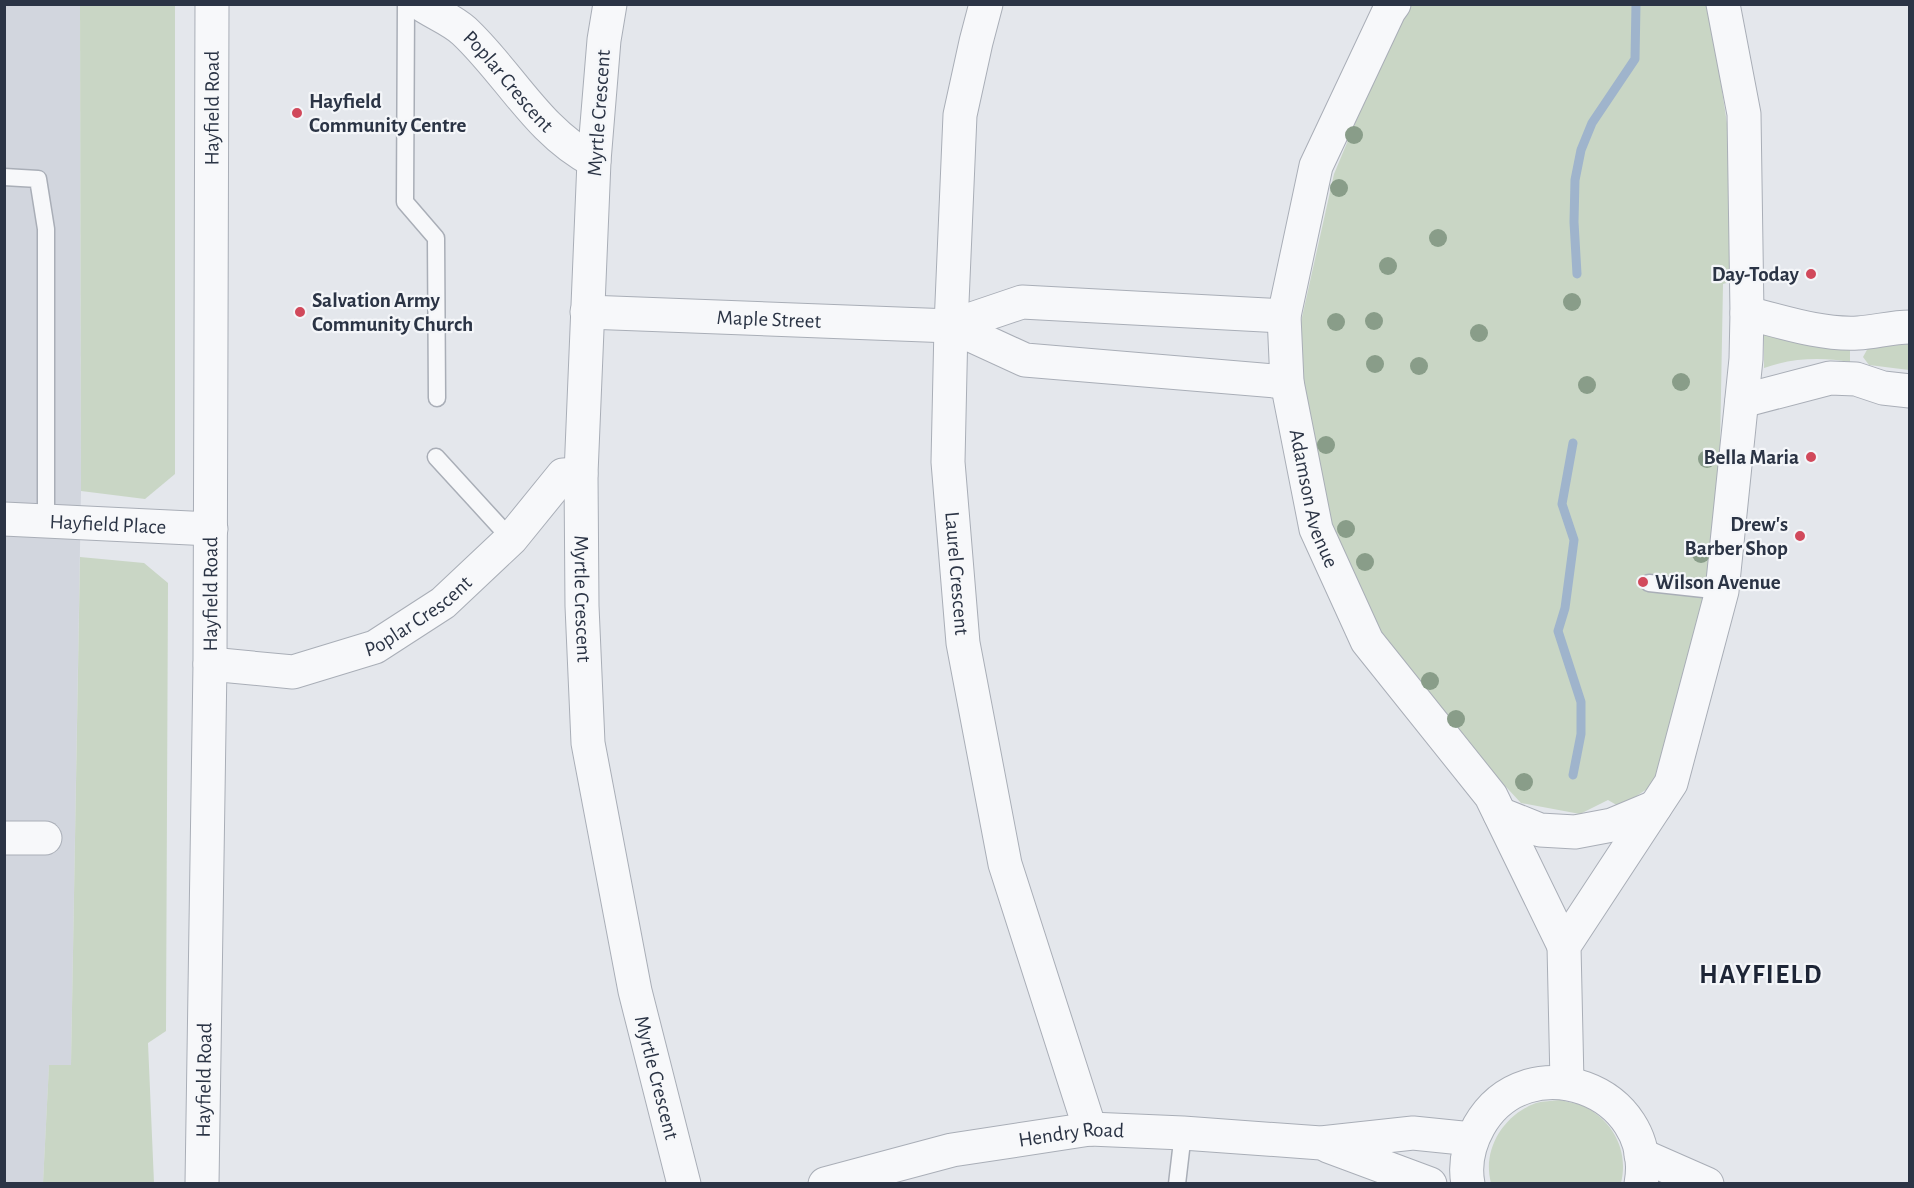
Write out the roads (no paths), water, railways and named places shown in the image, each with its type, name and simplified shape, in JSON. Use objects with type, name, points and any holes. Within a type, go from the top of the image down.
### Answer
[{"type":"street","name":"Hayfield Road","points":[[202,1184],[210,664],[212,4]]},
{"type":"street","name":"Poplar Crescent","points":[[420,4],[462,30],[501,71],[536,116],[574,151],[594,161]]},
{"type":"street","name":"Myrtle Crescent","points":[[610,4],[604,40],[594,161],[581,474],[582,606],[588,743],[635,991],[684,1184]]},
{"type":"street","name":"Laurel Crescent","points":[[986,4],[960,115],[951,326],[948,462],[963,643],[1005,864],[1090,1129]]},
{"type":"street","name":"Adamson Avenue","points":[[1394,4],[1316,166],[1284,315],[1287,382],[1316,530],[1367,642],[1491,796],[1564,946]]},
{"type":"street","points":[[1567,1082],[1564,946],[1671,783],[1722,591],[1743,401],[1747,313],[1744,114],[1723,4]]},
{"type":"street","name":"Maple Street","points":[[587,312],[951,326],[1022,302],[1284,315]]},
{"type":"street","points":[[1747,313],[1810,329],[1841,333],[1910,327]]},
{"type":"street","name":"Maple Street","points":[[951,326],[1025,360],[1287,382]]},
{"type":"street","points":[[1743,401],[1830,378],[1856,379],[1883,388],[1910,391]]},
{"type":"street","name":"Poplar Crescent","points":[[210,664],[293,672],[375,646],[443,603],[511,539],[564,475],[581,474]]},
{"type":"street","name":"Hayfield Place","points":[[4,519],[211,529]]},
{"type":"street","points":[[1500,814],[1540,830],[1575,832],[1612,825],[1655,807]]},
{"type":"street","points":[[4,838],[45,838]]},
{"type":"street","points":[[1468,1184],[1467,1157],[1472,1139],[1487,1113],[1509,1094],[1537,1083],[1567,1082],[1593,1090],[1616,1107],[1632,1129],[1641,1169],[1707,1184]]},
{"type":"street","name":"Hendry Road","points":[[825,1184],[952,1150],[1090,1129],[1321,1143],[1413,1133],[1472,1139]]},
{"type":"street","name":"Hendry Road","points":[[1321,1143],[1430,1184]]},
{"type":"lane","points":[[406,4],[405,202],[436,238],[436,399]]},
{"type":"lane","points":[[4,177],[38,179],[46,229],[46,521]]},
{"type":"lane","points":[[436,457],[511,539]]},
{"type":"lane","points":[[1649,583],[1722,591]]},
{"type":"lane","points":[[1177,1184],[1183,1133]]},
{"type":"waterway","points":[[1577,274],[1574,222],[1575,180],[1581,150],[1592,123],[1635,59],[1636,4]]},
{"type":"waterway","points":[[1573,443],[1562,504],[1574,540],[1565,608],[1558,631],[1581,702],[1581,734],[1573,775]]},
{"type":"place","name":"Hayfield Community Centre","points":[[297,113]]},
{"type":"place","name":"Day-Today","points":[[1811,274]]},
{"type":"place","name":"Salvation Army Community Church","points":[[300,312]]},
{"type":"place","name":"Bella Maria","points":[[1811,457]]},
{"type":"place","name":"Drew's Barber Shop","points":[[1800,536]]},
{"type":"place","name":"Wilson Avenue","points":[[1643,582]]},
{"type":"district","name":"HAYFIELD","points":[[1761,974]]}]
